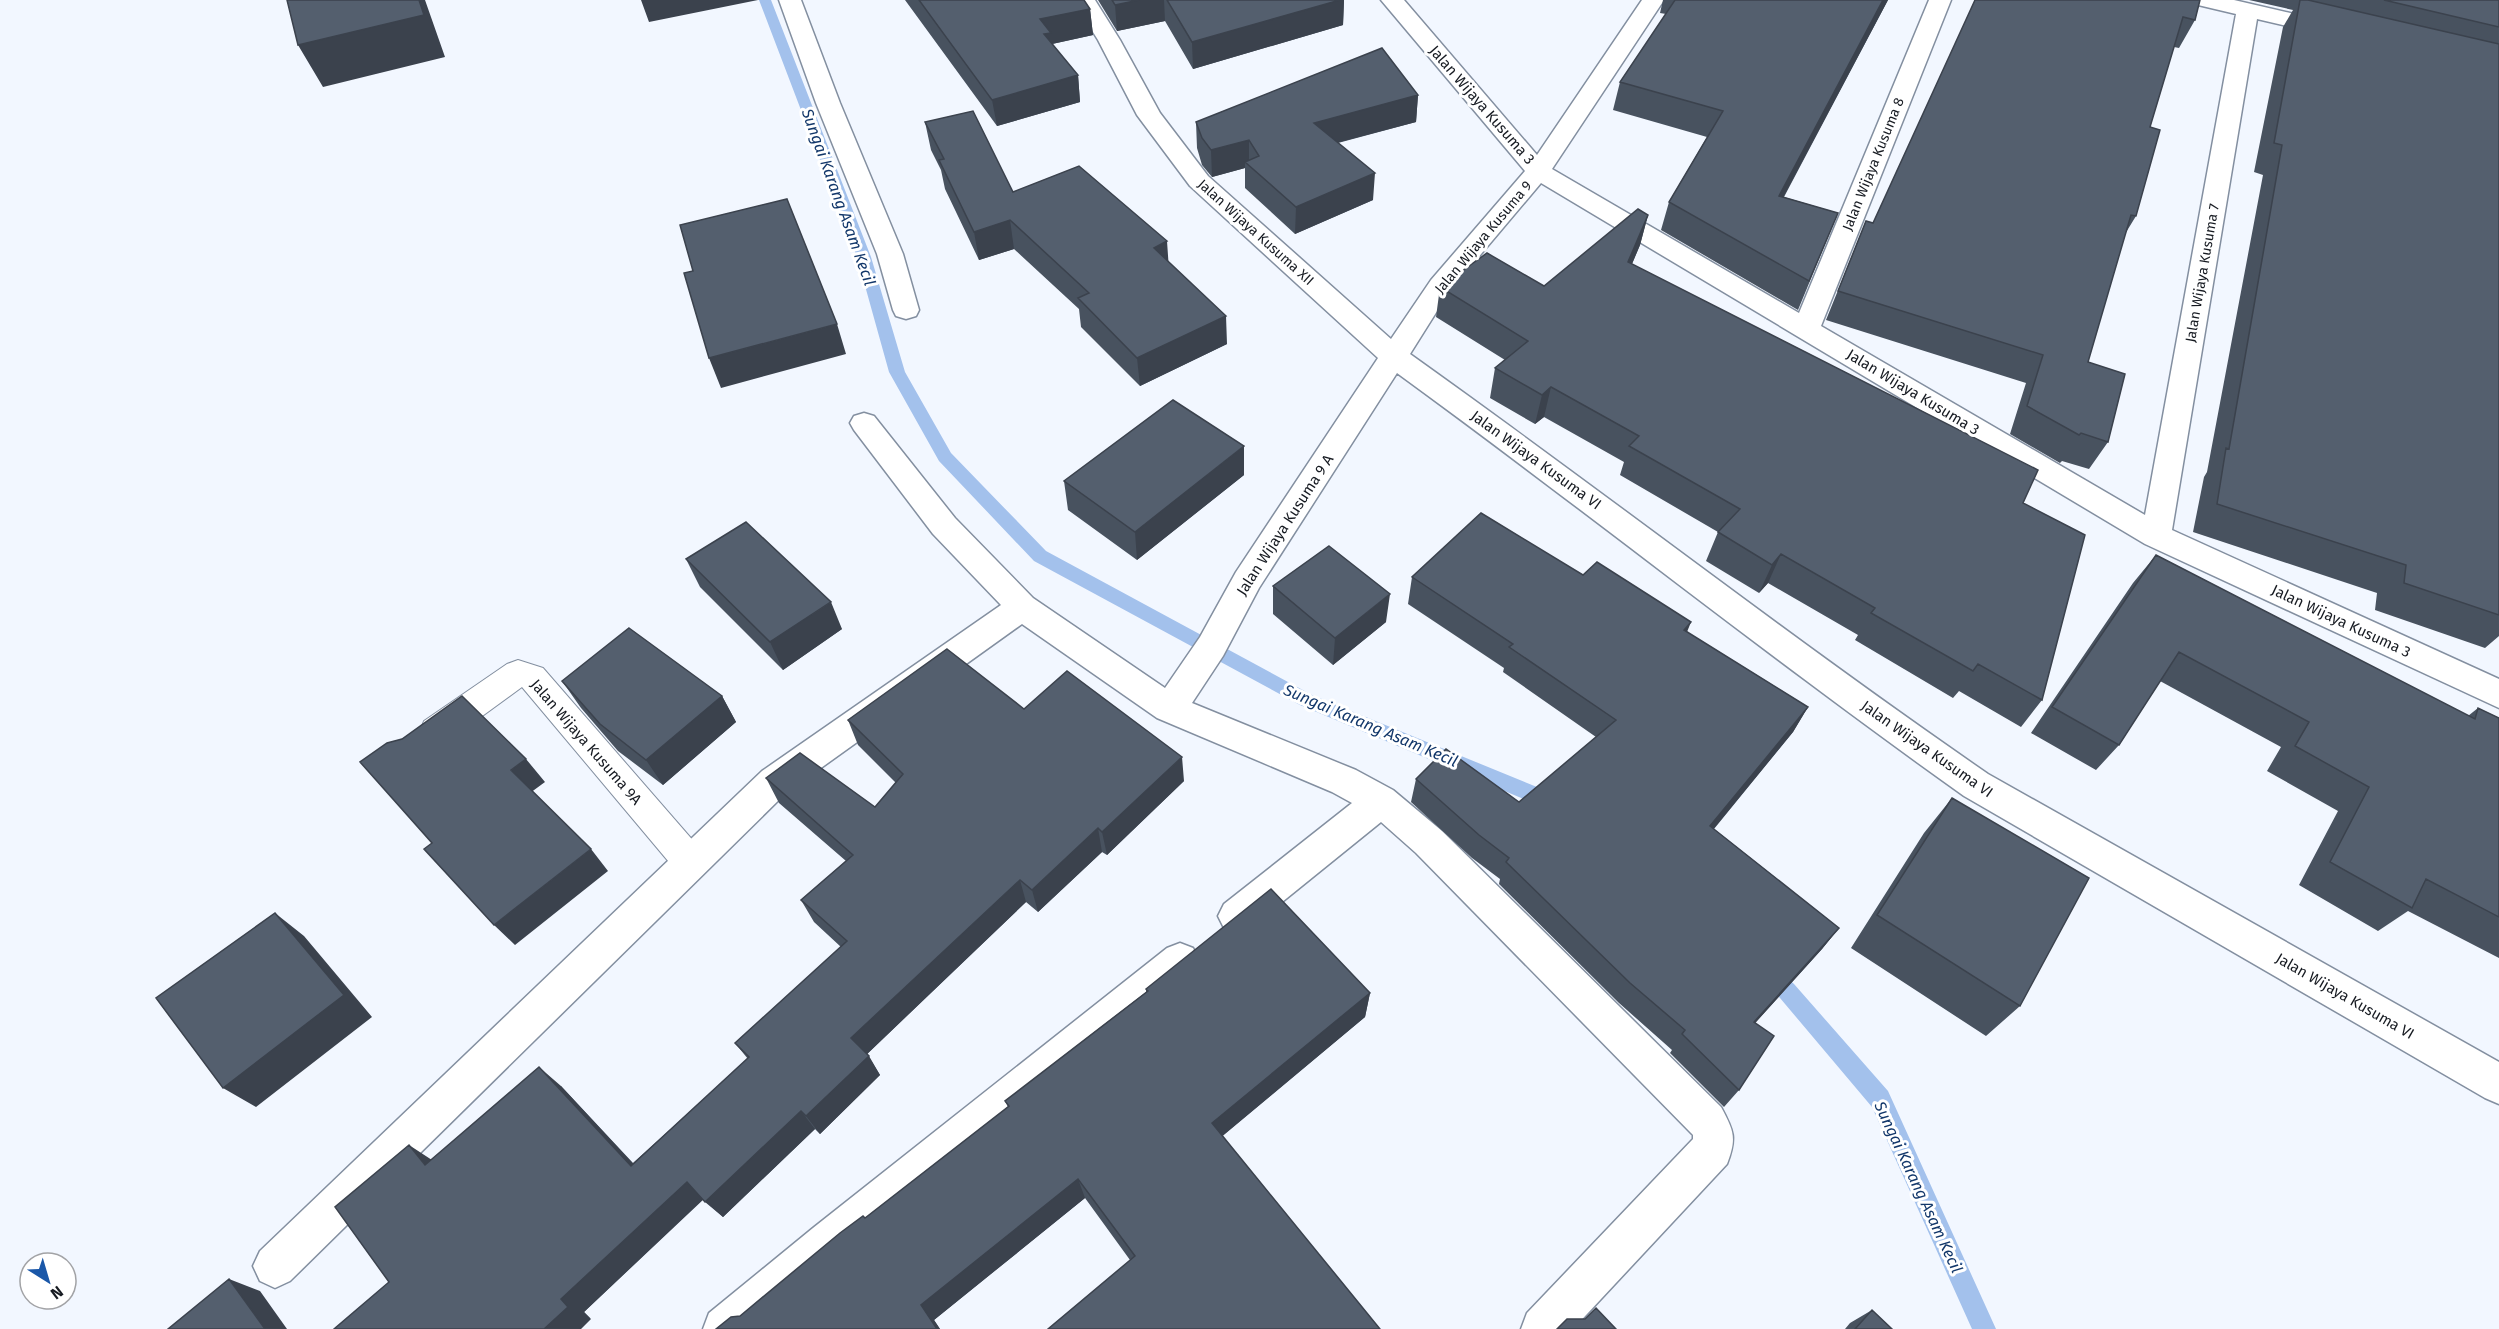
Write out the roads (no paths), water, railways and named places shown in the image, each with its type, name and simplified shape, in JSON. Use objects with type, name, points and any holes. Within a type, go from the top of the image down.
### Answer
[{"type":"street","points":[[790,0],[825,99],[880,228],[901,284],[906,310]]},
{"type":"street","name":"Jalan Wijaya Kusuma XII","points":[[1084,0],[1109,40],[1149,115],[1199,181],[1393,356]]},
{"type":"street","name":"Jalan Wijaya Kusuma 3","points":[[1392,0],[1538,171],[2156,536],[2499,694]]},
{"type":"street","name":"Jalan Wijaya Kusuma 9","points":[[1393,356],[1440,286],[1538,171],[1653,0]]},
{"type":"street","name":"Jalan Wijaya Kusuma 8","points":[[1806,329],[1940,0]]},
{"type":"street","points":[[2206,0],[2351,34]]},
{"type":"street","name":"Jalan Wijaya Kusuma 7","points":[[2156,536],[2248,10]]},
{"type":"street","name":"Jalan Wijaya Kusuma 9 A","points":[[1179,695],[1221,633],[1247,581],[1393,356]]},
{"type":"street","name":"Jalan Wijaya Kusuma VI","points":[[1393,356],[1542,463],[1903,734],[1976,785],[2499,1084]]},
{"type":"street","points":[[864,423],[945,526],[1022,607],[1179,695],[1381,801],[1428,842],[1707,1121],[1714,1135],[1712,1149],[1543,1329]]},
{"type":"street","points":[[275,1266],[774,782],[1022,607]]},
{"type":"street","points":[[725,1329],[828,1243],[1381,801]]},
{"type":"lane","name":"Jalan Wijaya Kusuma 9A","points":[[410,751],[518,673],[532,677],[691,862]]},
{"type":"waterway","name":"Sungai Karang Asam Kecil","points":[[765,0],[864,257],[897,372],[945,457],[1040,556],[1306,700],[1552,802]]},
{"type":"waterway","name":"Sungai Karang Asam Kecil","points":[[1768,973],[1787,991],[1880,1099],[1984,1329]]}]
